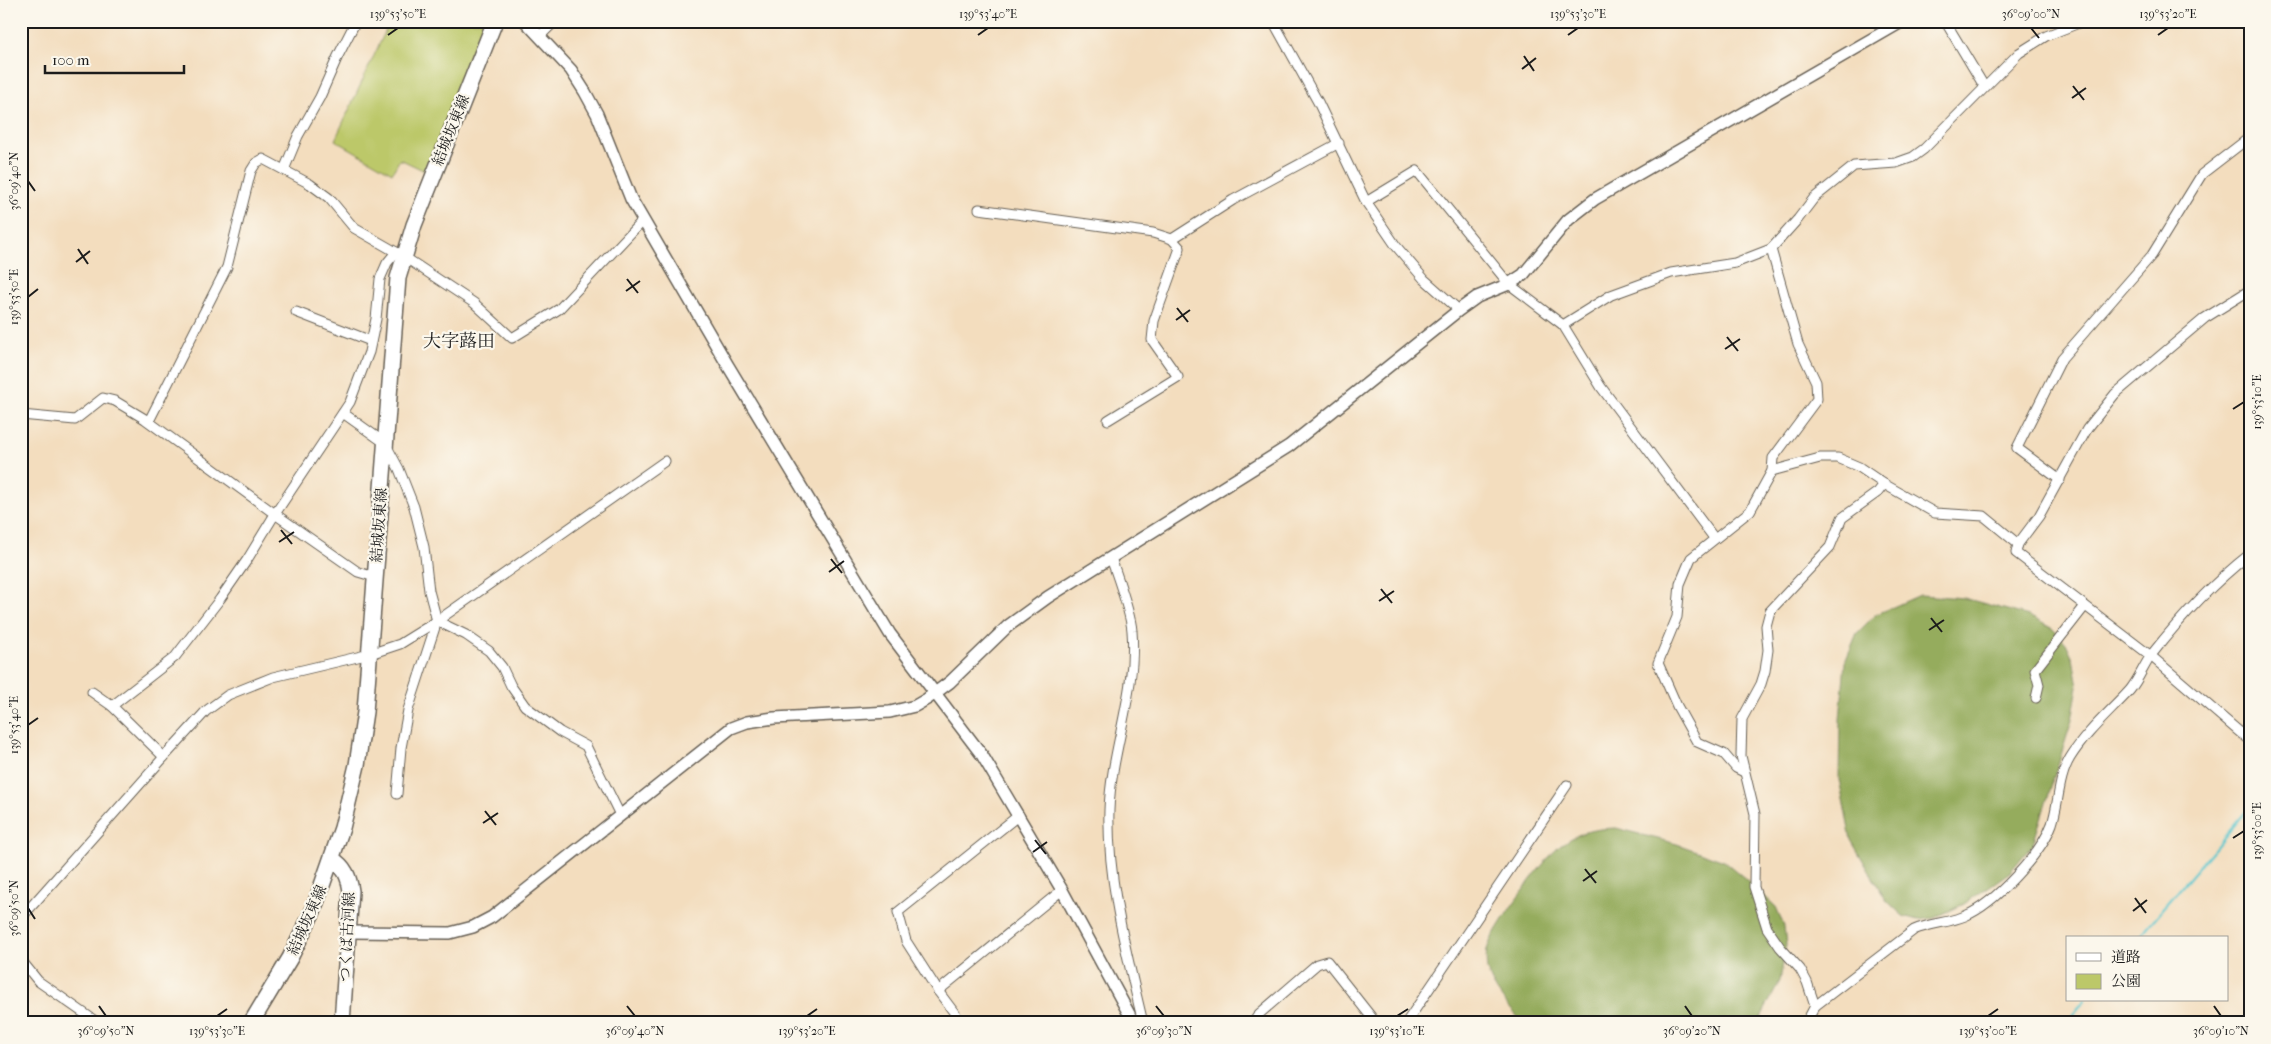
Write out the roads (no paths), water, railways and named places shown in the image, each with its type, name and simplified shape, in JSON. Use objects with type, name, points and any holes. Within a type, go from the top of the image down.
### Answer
[{"type":"main road","name":"結城坂東線","points":[[251,1023],[294,950],[313,911],[342,828],[357,765],[365,712],[395,296],[400,254],[495,21]]},
{"type":"main road","name":"つくば古河線","points":[[332,859],[343,868],[350,883],[349,932],[342,1023]]},
{"type":"street","points":[[284,170],[298,136],[320,97],[356,21]]},
{"type":"street","points":[[525,21],[570,70],[585,92],[597,114],[631,199],[643,220],[890,634],[982,755],[1019,815],[1134,1023]]},
{"type":"street","points":[[540,36],[555,21]]},
{"type":"street","points":[[1273,21],[1339,143],[1366,202],[1396,246],[1424,279],[1459,310]]},
{"type":"street","points":[[349,932],[450,933],[472,927],[492,917],[732,728],[747,722],[774,718],[890,712],[915,706],[935,694],[1008,626],[1048,597],[1289,446],[1459,310],[1478,297],[1509,284],[1523,275],[1568,220],[1595,199],[1903,21]]},
{"type":"street","points":[[1945,21],[1984,86]]},
{"type":"street","points":[[1562,325],[1611,295],[1671,273],[1734,263],[1771,249],[1814,198],[1829,184],[1854,166],[1896,163],[1913,157],[1936,137],[2010,60],[2037,41],[2084,21]]},
{"type":"street","points":[[2060,480],[2017,448],[2062,358],[2152,255],[2202,174],[2250,137]]},
{"type":"street","points":[[1172,239],[1233,200],[1339,143]]},
{"type":"street","points":[[149,421],[227,267],[251,171],[256,163],[263,159],[329,198],[354,228],[400,254],[474,303],[512,338],[559,309],[643,220]]},
{"type":"street","points":[[1366,202],[1417,172],[1509,284],[1562,325],[1601,387],[1714,538]]},
{"type":"street","points":[[979,210],[1153,233],[1172,239],[1180,248],[1154,321],[1152,340],[1178,377],[1108,420]]},
{"type":"street","points":[[1744,772],[1736,768],[1724,754],[1697,742],[1677,706],[1658,663],[1677,617],[1680,584],[1691,558],[1750,511],[1772,471],[1773,458],[1815,403],[1818,394],[1816,382],[1798,344],[1771,249]]},
{"type":"street","points":[[112,706],[175,657],[220,599],[247,560],[275,514],[343,413],[350,402],[371,341],[380,279],[387,263],[400,254]]},
{"type":"street","points":[[2250,290],[2205,318],[2114,394],[2086,429],[2039,516],[2018,544],[2016,553],[2151,656],[2250,740]]},
{"type":"street","points":[[296,312],[371,341]]},
{"type":"street","points":[[21,415],[75,420],[103,398],[115,401],[149,421],[275,514],[358,572],[375,577]]},
{"type":"street","points":[[343,413],[385,444],[391,452],[414,507],[424,547],[430,591],[437,621],[408,710],[401,748],[397,794]]},
{"type":"street","points":[[1772,471],[1820,458],[1838,458],[1859,467],[1884,484],[1935,513],[1984,516],[2018,544]]},
{"type":"street","points":[[21,918],[206,711],[228,695],[273,677],[370,654],[400,644],[437,621],[665,461]]},
{"type":"street","points":[[1815,1006],[1804,975],[1780,946],[1762,916],[1754,887],[1755,814],[1741,756],[1742,719],[1766,671],[1768,650],[1766,626],[1769,614],[1830,547],[1842,518],[1878,492],[1884,484]]},
{"type":"street","points":[[1806,1023],[1815,1006],[1914,930],[1928,924],[1965,916],[1987,902],[2014,878],[2034,856],[2047,836],[2069,761],[2093,729],[2135,684],[2151,656],[2200,598],[2222,576],[2250,554]]},
{"type":"street","points":[[1111,558],[1132,630],[1130,687],[1114,760],[1109,810],[1110,842],[1120,922],[1143,1023]]},
{"type":"street","points":[[2036,698],[2039,685],[2036,670],[2085,606]]},
{"type":"street","points":[[437,621],[466,635],[489,651],[525,706],[560,732],[586,746],[620,815]]},
{"type":"street","points":[[92,692],[112,706],[164,757]]},
{"type":"street","points":[[1406,1023],[1567,785]]},
{"type":"street","points":[[962,1023],[938,991],[906,941],[898,912],[1019,815]]},
{"type":"street","points":[[938,991],[1062,890]]},
{"type":"street","points":[[21,960],[38,981],[98,1023]]},
{"type":"street","points":[[1253,1023],[1259,1014],[1317,964],[1327,961],[1376,1023]]},
{"type":"waterway","points":[[2140,936],[2250,807]]},
{"type":"waterway","points":[[2066,1023],[2083,1002]]},
{"type":"district","name":"大字蕗田","points":[[459,341]]}]
